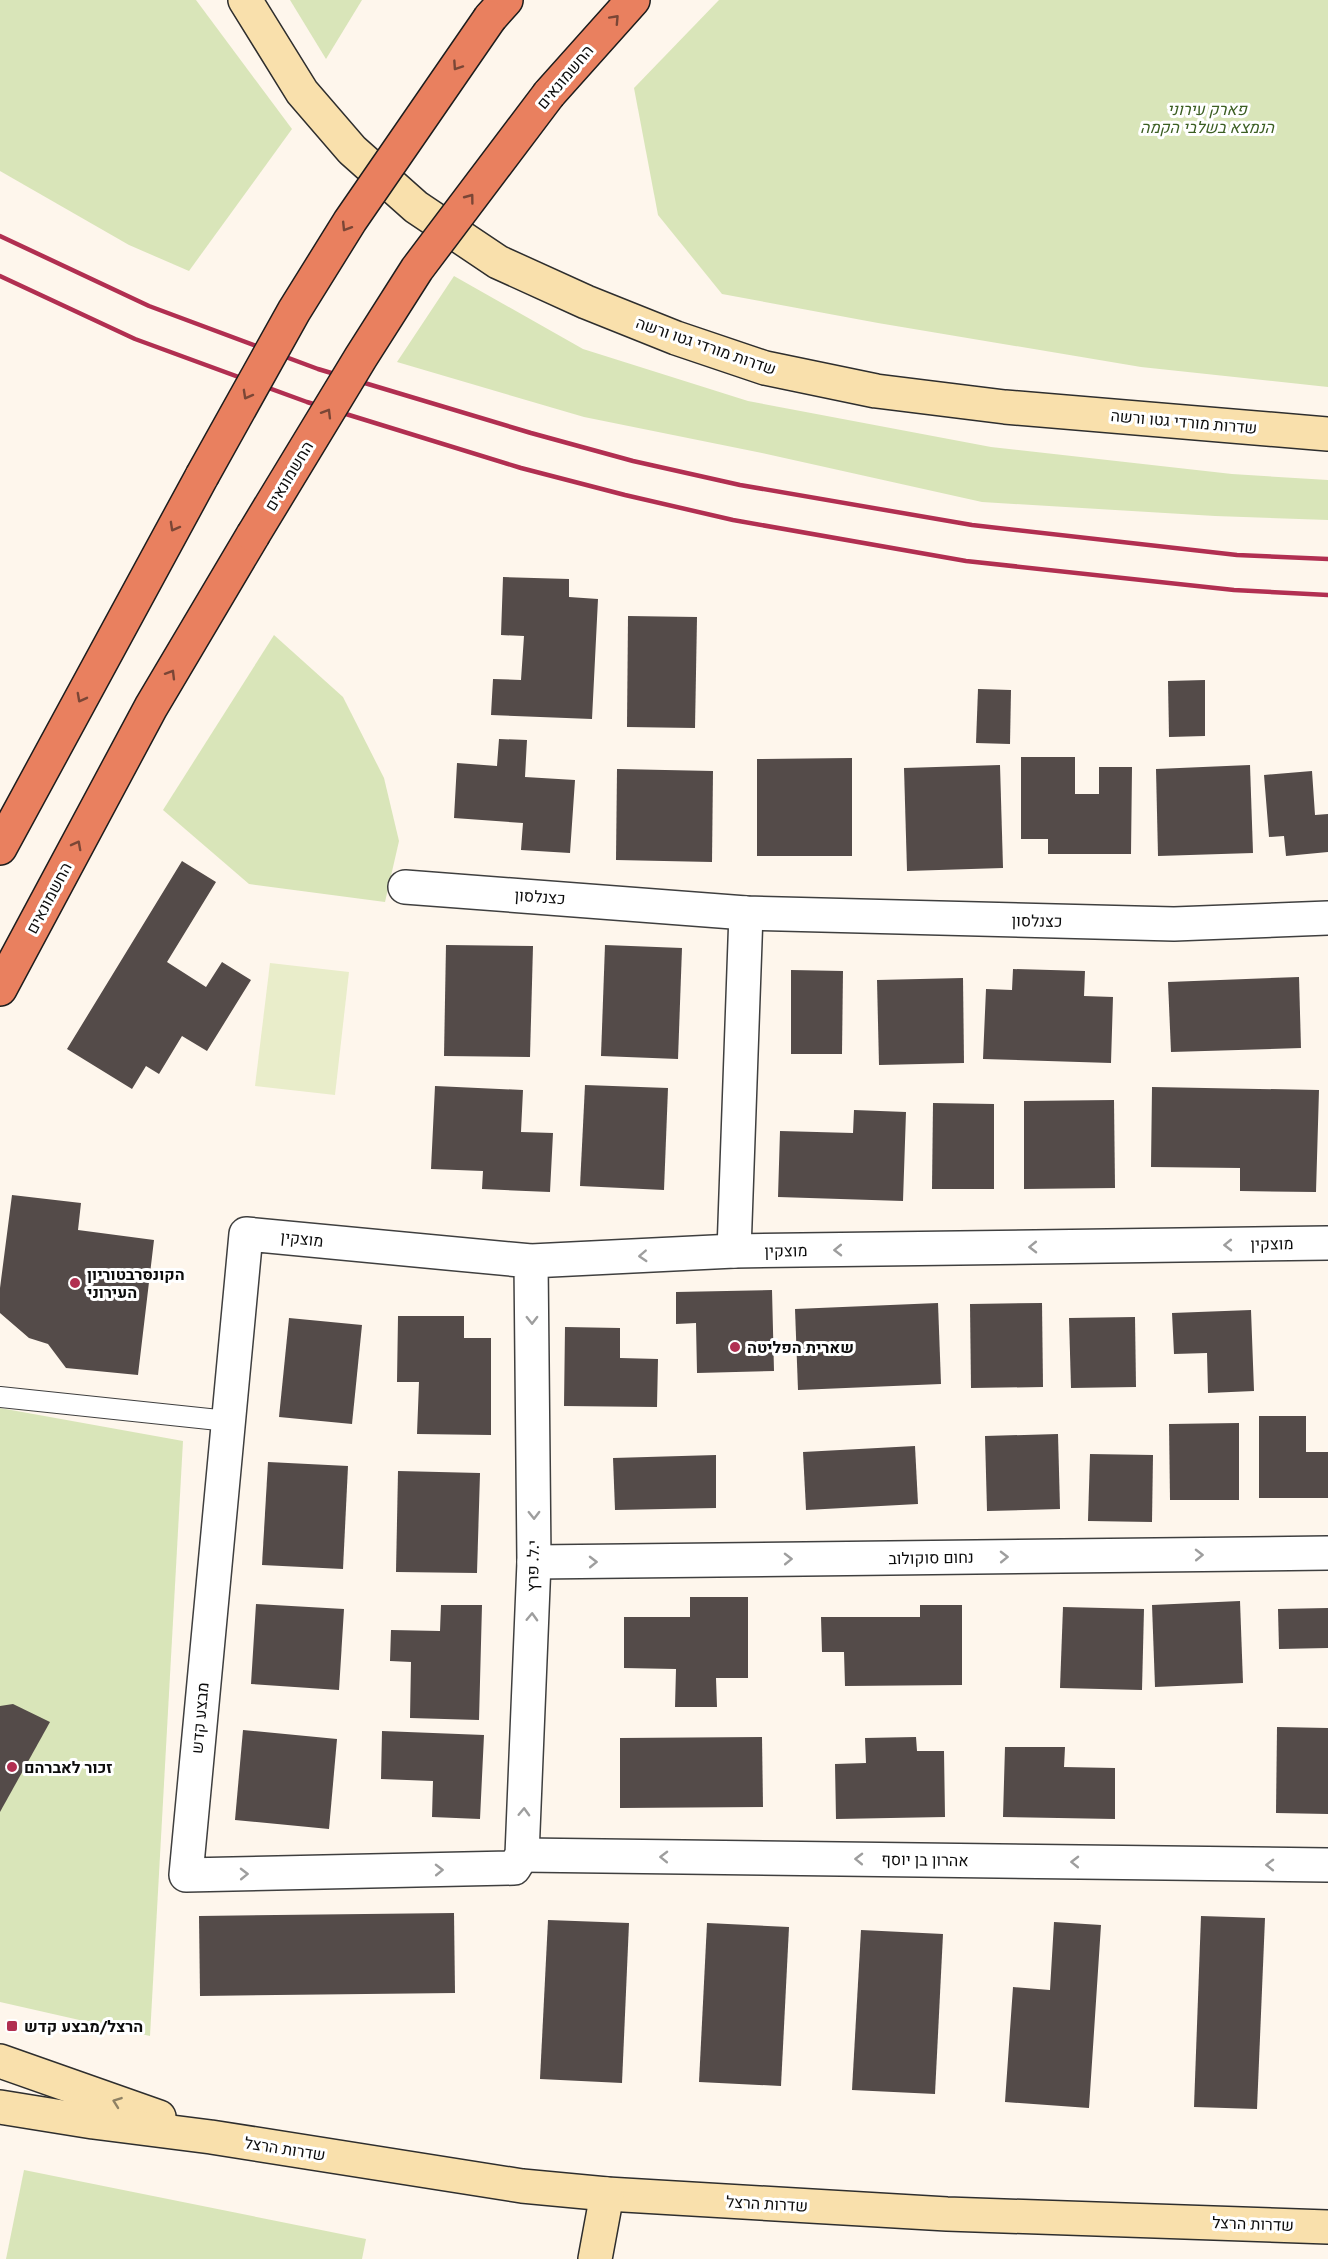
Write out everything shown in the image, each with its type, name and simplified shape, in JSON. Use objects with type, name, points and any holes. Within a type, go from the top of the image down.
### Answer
[{"type":"highway","name":"החשמונאים","points":[[0,989],[152,707],[253,535],[417,269],[549,94],[633,0]]},
{"type":"highway","points":[[0,848],[294,311],[350,221],[498,9]]},
{"type":"main road","name":"שדרות מורדי גטו ורשה","points":[[245,0],[303,92],[352,150],[416,207],[498,262],[596,306],[676,338],[765,368],[876,392],[1005,408],[1328,434]]},
{"type":"main road","name":"שדרות הרצל","points":[[0,2061],[211,2137]]},
{"type":"main road","name":"שדרות הרצל","points":[[0,2106],[522,2186],[607,2194],[947,2214],[1328,2227]]},
{"type":"main road","points":[[595,2259],[607,2194]]},
{"type":"street","name":"כצנלסון","points":[[405,887],[746,914],[1174,924],[1328,918]]},
{"type":"street","points":[[734,1251],[746,914]]},
{"type":"street","name":"מוצקין","points":[[246,1234],[531,1262],[734,1251],[1328,1243]]},
{"type":"street","name":"מבצע קדש","points":[[246,1234],[186,1875],[518,1861]]},
{"type":"street","name":"י.ל. פרץ","points":[[518,1861],[534,1562],[531,1262]]},
{"type":"street","name":"נחום סוקולוב","points":[[534,1562],[1328,1553]]},
{"type":"street","name":"אהרון בן יוסף","points":[[518,1861],[1328,1865]]},
{"type":"lane","points":[[0,1397],[228,1421]]},
{"type":"green space","points":[[0,0],[196,0],[292,129],[189,271],[129,245],[0,171]]},
{"type":"green space","points":[[290,0],[362,0],[326,59]]},
{"type":"green space","name":"פארק עירוני הנמצא בשלבי הקמה","points":[[719,0],[1328,0],[1328,387],[1141,367],[722,294],[658,215],[634,88]]},
{"type":"green space","points":[[454,276],[583,349],[748,401],[991,447],[1232,474],[1328,480],[1328,520],[1215,516],[982,502],[762,453],[584,417],[397,362]]},
{"type":"green space","points":[[274,635],[343,697],[384,778],[399,841],[385,902],[249,884],[163,810]]},
{"type":"green space","points":[[270,963],[349,972],[335,1095],[255,1086]]},
{"type":"green space","points":[[0,1408],[183,1441],[150,2036],[0,2002]]},
{"type":"green space","points":[[24,2170],[366,2239],[362,2259],[6,2259]]},
{"type":"building","points":[[503,577],[569,579],[569,597],[598,599],[592,719],[491,715],[493,679],[521,680],[524,636],[501,635]]},
{"type":"building","points":[[628,616],[697,617],[695,728],[627,727]]},
{"type":"building","points":[[1205,680],[1205,736],[1169,737],[1168,681]]},
{"type":"building","points":[[978,689],[1011,690],[1010,744],[976,743]]},
{"type":"building","points":[[499,739],[527,740],[525,777],[575,780],[570,853],[521,850],[523,823],[454,818],[457,763],[497,766]]},
{"type":"building","points":[[1021,757],[1075,757],[1075,794],[1099,794],[1099,767],[1132,767],[1131,854],[1048,854],[1048,839],[1021,839]]},
{"type":"building","points":[[852,758],[852,856],[757,856],[757,759]]},
{"type":"building","points":[[1000,765],[1003,868],[907,871],[904,768]]},
{"type":"building","points":[[1250,765],[1253,853],[1158,856],[1156,769]]},
{"type":"building","points":[[617,769],[713,771],[712,862],[616,860]]},
{"type":"building","points":[[1312,771],[1315,815],[1328,814],[1328,852],[1286,856],[1284,836],[1269,837],[1264,775]]},
{"type":"building","points":[[182,861],[216,882],[167,962],[206,987],[222,962],[251,980],[207,1051],[182,1036],[159,1074],[146,1066],[132,1089],[67,1049]]},
{"type":"building","points":[[446,945],[533,946],[530,1057],[444,1056]]},
{"type":"building","points":[[605,945],[682,948],[678,1059],[601,1056]]},
{"type":"building","points":[[1013,969],[1085,971],[1084,996],[1113,997],[1111,1063],[983,1059],[986,989],[1012,990]]},
{"type":"building","points":[[791,970],[843,971],[842,1054],[791,1054]]},
{"type":"building","points":[[1299,977],[1301,1048],[1171,1052],[1168,982]]},
{"type":"building","points":[[963,978],[964,1063],[879,1065],[877,980]]},
{"type":"building","points":[[585,1085],[668,1088],[664,1190],[580,1186]]},
{"type":"building","points":[[435,1086],[523,1090],[521,1132],[553,1133],[550,1192],[482,1189],[483,1171],[431,1169]]},
{"type":"building","points":[[1152,1087],[1319,1090],[1316,1192],[1240,1191],[1240,1168],[1151,1167]]},
{"type":"building","points":[[1114,1100],[1115,1188],[1024,1189],[1024,1101]]},
{"type":"building","points":[[933,1103],[994,1104],[994,1189],[932,1189]]},
{"type":"building","points":[[854,1110],[906,1112],[903,1201],[778,1197],[780,1131],[853,1133]]},
{"type":"building","name":"הקונסרבטוריון העירוני","points":[[12,1195],[81,1203],[78,1230],[154,1240],[138,1375],[66,1368],[48,1344],[29,1338],[0,1313],[0,1288]]},
{"type":"building","name":"שארית הפליטה","points":[[772,1290],[774,1371],[697,1373],[696,1323],[676,1324],[676,1292]]},
{"type":"building","points":[[938,1303],[941,1384],[798,1390],[795,1309]]},
{"type":"building","points":[[1042,1303],[1043,1387],[971,1388],[970,1304]]},
{"type":"building","points":[[1251,1310],[1254,1391],[1208,1393],[1207,1353],[1174,1354],[1172,1313]]},
{"type":"building","points":[[398,1316],[464,1316],[464,1338],[491,1338],[491,1435],[417,1434],[419,1382],[397,1382]]},
{"type":"building","points":[[1135,1317],[1136,1387],[1071,1388],[1069,1318]]},
{"type":"building","points":[[289,1318],[362,1325],[352,1424],[279,1417]]},
{"type":"building","points":[[565,1327],[620,1328],[620,1358],[658,1359],[657,1407],[564,1406]]},
{"type":"building","points":[[1259,1416],[1306,1416],[1306,1452],[1328,1452],[1328,1498],[1259,1498]]},
{"type":"building","points":[[1239,1423],[1239,1500],[1170,1500],[1169,1424]]},
{"type":"building","points":[[1058,1434],[1060,1509],[987,1511],[985,1436]]},
{"type":"building","points":[[915,1446],[918,1504],[806,1510],[803,1452]]},
{"type":"building","points":[[1090,1454],[1153,1455],[1152,1522],[1088,1521]]},
{"type":"building","points":[[716,1455],[716,1508],[615,1510],[613,1458]]},
{"type":"building","points":[[268,1462],[348,1466],[343,1569],[262,1565]]},
{"type":"building","points":[[398,1471],[480,1473],[477,1573],[396,1572]]},
{"type":"building","points":[[690,1597],[748,1597],[748,1678],[716,1678],[717,1707],[675,1707],[676,1669],[624,1668],[624,1617],[690,1617]]},
{"type":"building","points":[[1240,1601],[1243,1683],[1155,1687],[1152,1605]]},
{"type":"building","points":[[256,1604],[344,1609],[339,1690],[251,1684]]},
{"type":"building","points":[[441,1605],[482,1605],[479,1720],[410,1718],[411,1662],[390,1661],[391,1630],[440,1631]]},
{"type":"building","points":[[920,1605],[962,1605],[962,1685],[845,1686],[844,1652],[822,1652],[821,1617],[920,1617]]},
{"type":"building","points":[[1063,1607],[1144,1609],[1142,1690],[1060,1688]]},
{"type":"building","points":[[1328,1608],[1328,1648],[1279,1649],[1278,1609]]},
{"type":"building","name":"זכור לאברהם","points":[[13,1704],[50,1722],[0,1812],[0,1706]]},
{"type":"building","points":[[1277,1727],[1328,1728],[1328,1814],[1276,1813]]},
{"type":"building","points":[[243,1730],[337,1739],[329,1829],[235,1820]]},
{"type":"building","points":[[382,1731],[484,1735],[480,1819],[432,1817],[433,1781],[381,1779]]},
{"type":"building","points":[[762,1737],[763,1807],[620,1808],[620,1738]]},
{"type":"building","points":[[916,1737],[917,1751],[944,1751],[945,1817],[836,1819],[835,1764],[866,1763],[865,1738]]},
{"type":"building","points":[[1005,1747],[1065,1747],[1064,1767],[1115,1768],[1115,1819],[1003,1817]]},
{"type":"building","points":[[454,1913],[455,1993],[200,1996],[199,1916]]},
{"type":"building","points":[[1201,1916],[1265,1918],[1257,2109],[1194,2107]]},
{"type":"building","points":[[548,1920],[629,1923],[622,2083],[540,2079]]},
{"type":"building","points":[[1054,1922],[1101,1925],[1089,2108],[1005,2102],[1013,1987],[1050,1990]]},
{"type":"building","points":[[707,1923],[789,1927],[781,2086],[699,2082]]},
{"type":"building","points":[[861,1930],[943,1934],[935,2094],[852,2090]]},
{"type":"railway","points":[[0,236],[149,306],[318,369],[633,461],[740,485],[972,525],[1237,555],[1328,559]]},
{"type":"railway","points":[[0,276],[135,339],[307,402],[521,468],[625,495],[733,520],[966,561],[1234,590],[1328,595]]},
{"type":"place","name":"הקונסרבטוריון העירוני","points":[[75,1283]]},
{"type":"place","name":"שארית הפליטה","points":[[735,1347]]},
{"type":"place","name":"זכור לאברהם","points":[[12,1767]]},
{"type":"place","name":"הרצל/מבצע קדש","points":[[12,2026]]}]
